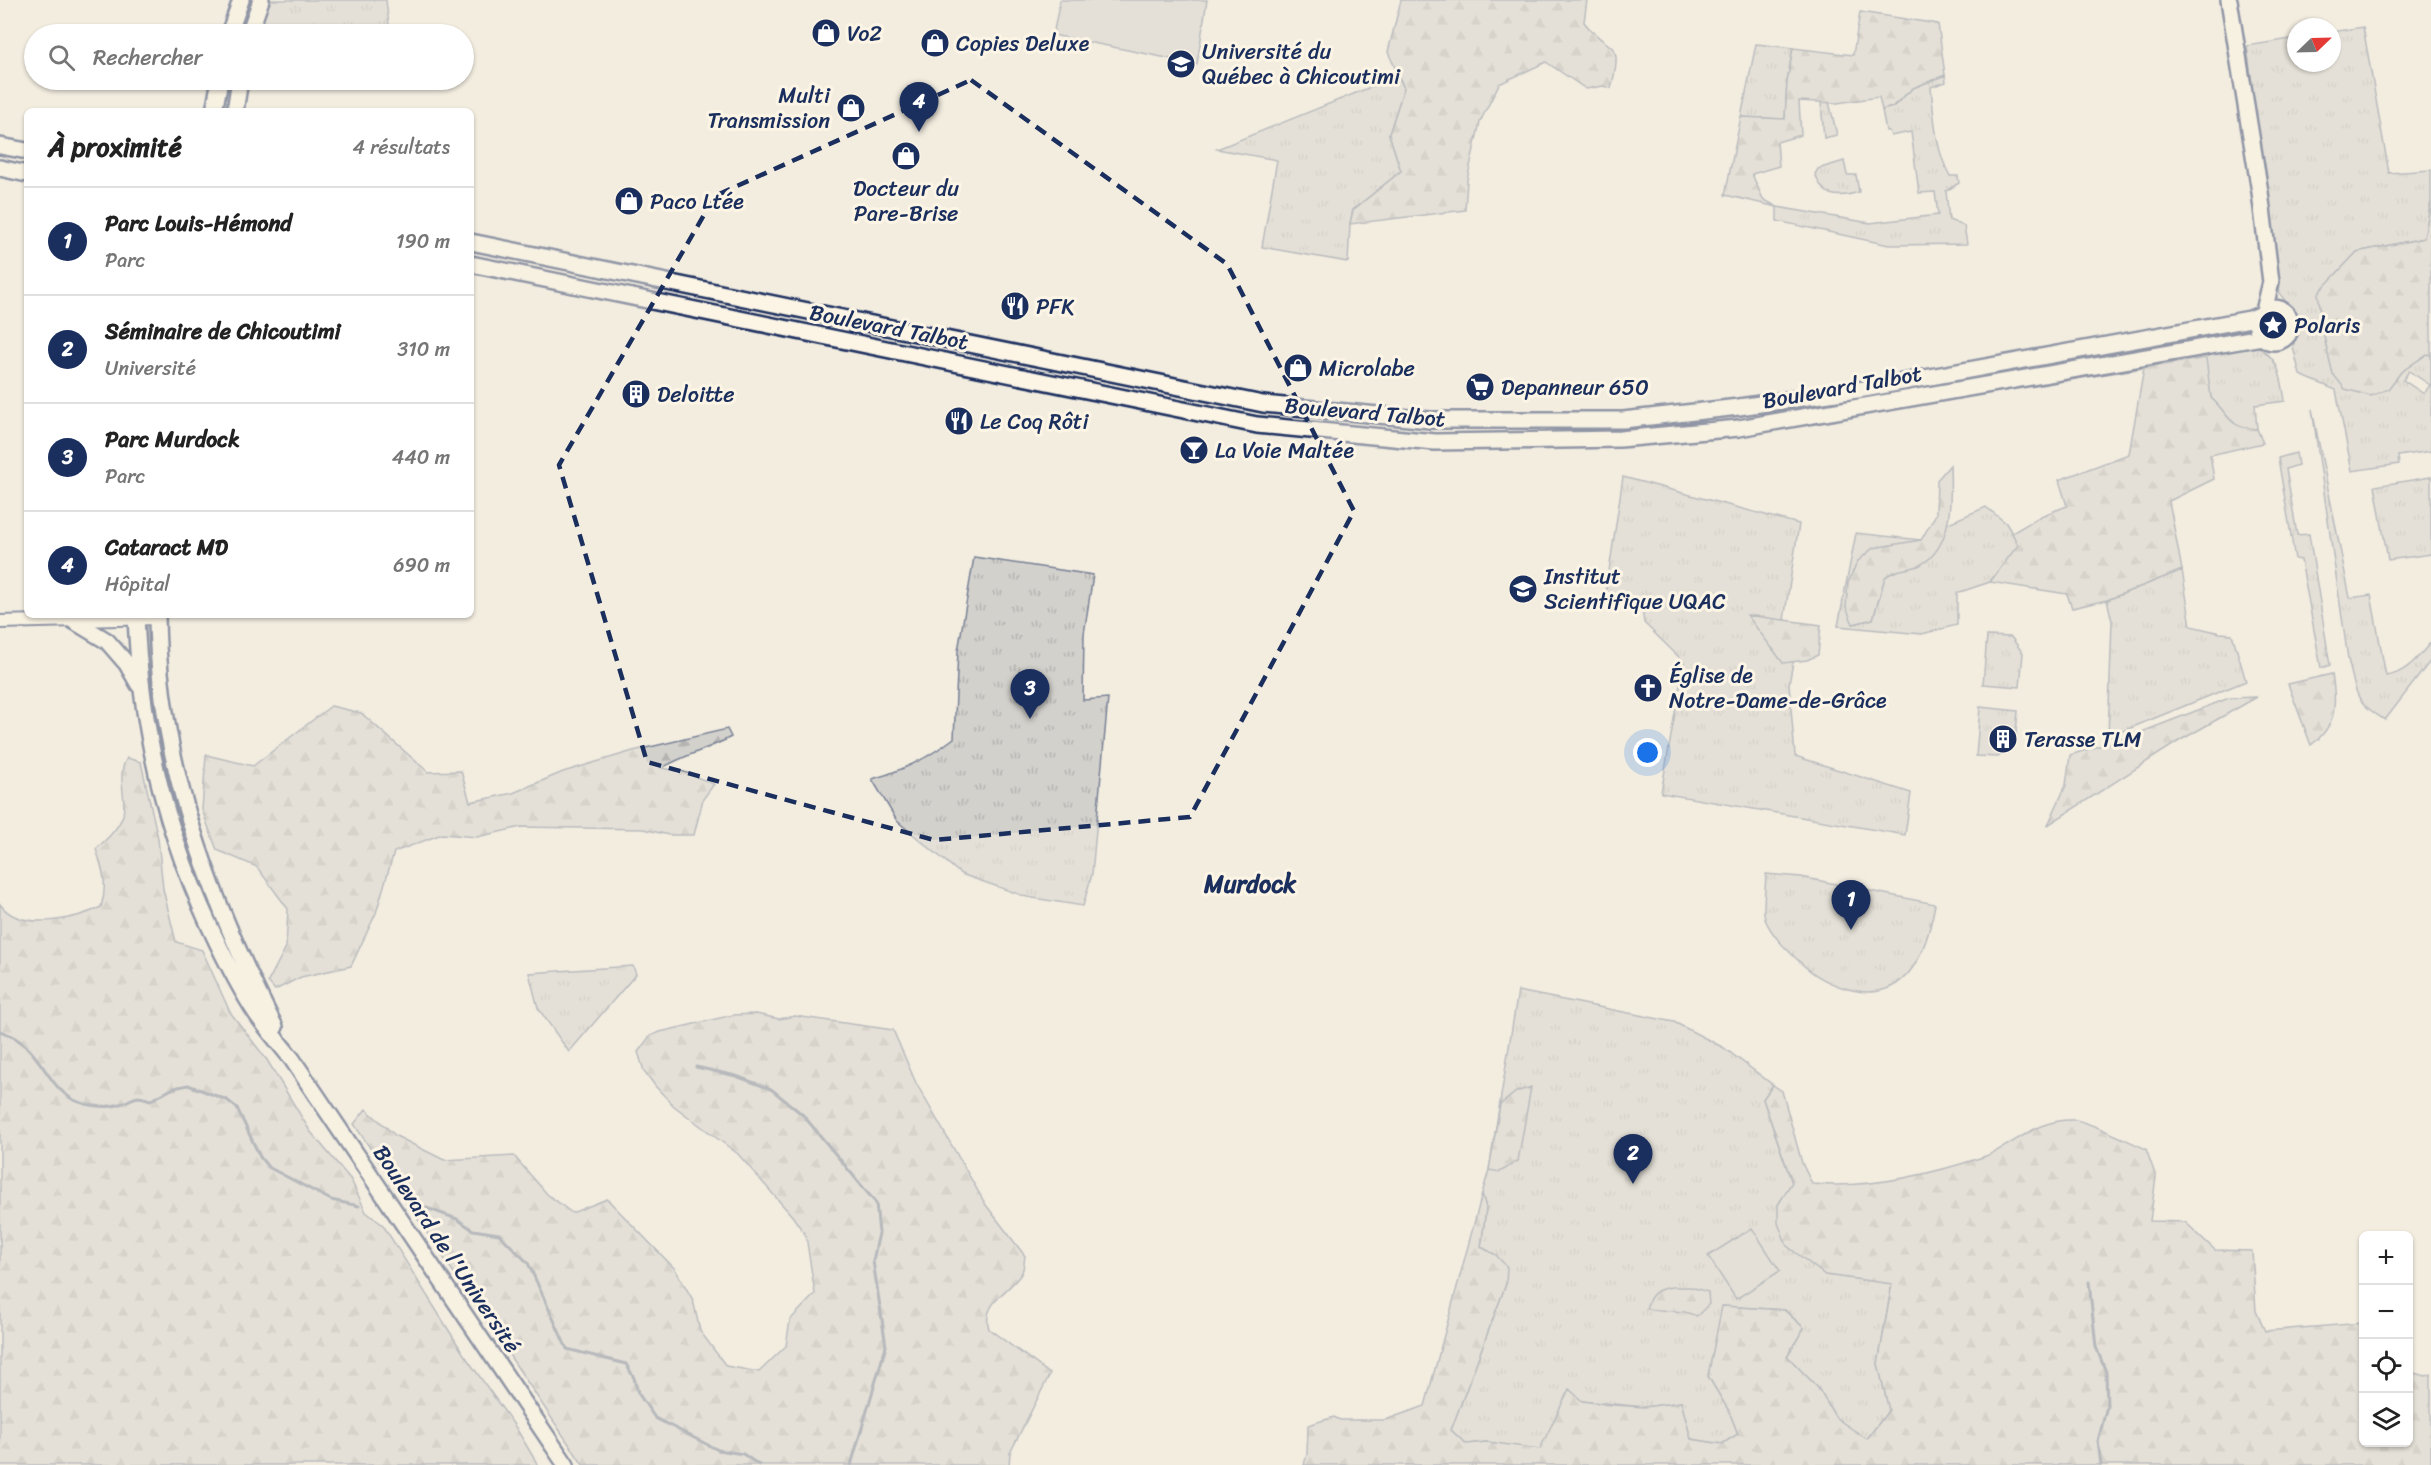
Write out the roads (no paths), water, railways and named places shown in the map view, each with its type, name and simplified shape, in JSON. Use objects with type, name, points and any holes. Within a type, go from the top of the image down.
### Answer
[{"type":"main road","points":[[233,24],[241,0]]},
{"type":"main road","points":[[253,24],[261,0]]},
{"type":"main road","points":[[2229,0],[2260,192],[2271,282],[2290,323],[2287,335],[2277,341],[2262,337],[2257,328],[2271,282]]},
{"type":"main road","points":[[215,108],[218,90]]},
{"type":"main road","points":[[235,108],[238,90]]},
{"type":"main road","points":[[0,146],[24,150]]},
{"type":"main road","points":[[0,168],[24,173]]},
{"type":"main road","name":"Boulevard Talbot","points":[[474,243],[1263,404],[1430,420],[1623,420],[1739,407],[1864,388],[2250,319],[2262,313]]},
{"type":"main road","name":"Boulevard Talbot","points":[[474,265],[1257,426],[1435,442],[1620,439],[1739,428],[2262,337]]},
{"type":"main road","points":[[2262,313],[2275,308],[2284,312]]},
{"type":"main road","points":[[78,618],[108,641],[127,664],[141,689]]},
{"type":"main road","name":"Boulevard de l'Université","points":[[136,618],[141,689],[159,786],[174,840],[195,896],[225,960],[258,1015],[292,1059],[566,1465]]},
{"type":"main road","name":"Boulevard de l'Université","points":[[157,618],[172,755],[190,820],[211,886],[241,959],[292,1059]]},
{"type":"street","points":[[0,622],[78,618]]},
{"type":"waterway","points":[[0,1031],[25,1045],[63,1092],[85,1104],[109,1106],[138,1097],[151,1100],[174,1088],[188,1085],[227,1100],[237,1108],[260,1157],[268,1167],[331,1200],[359,1206]]},
{"type":"waterway","points":[[696,1067],[736,1076],[771,1089],[803,1115],[876,1203],[879,1233],[873,1261],[886,1346],[851,1465]]},
{"type":"waterway","points":[[407,1201],[457,1219],[473,1230],[499,1234],[528,1263],[567,1349],[626,1364],[634,1378],[638,1393],[655,1418],[718,1450],[743,1454],[759,1465]]},
{"type":"waterway","points":[[2089,1282],[2096,1347],[2106,1372],[2107,1406],[2098,1441],[2101,1465]]},
{"type":"place","name":"Vo2","points":[[826,33]]},
{"type":"place","name":"Copies Deluxe","points":[[935,43]]},
{"type":"place","name":"Université du Québec à Chicoutimi","points":[[1181,64]]},
{"type":"place","name":"Multi Transmission","points":[[851,108]]},
{"type":"place","name":"Cataract MD","points":[[919,132]]},
{"type":"place","name":"Docteur du Pare-Brise","points":[[906,156]]},
{"type":"place","name":"Paco Ltée","points":[[629,201]]},
{"type":"place","name":"PFK","points":[[1015,306]]},
{"type":"place","name":"Polaris","points":[[2273,325]]},
{"type":"place","name":"Microlabe","points":[[1298,368]]},
{"type":"place","name":"Depanneur 650","points":[[1480,387]]},
{"type":"place","name":"Deloitte","points":[[636,394]]},
{"type":"place","name":"Le Coq Rôti","points":[[959,421]]},
{"type":"place","name":"La Voie Maltée","points":[[1194,450]]},
{"type":"place","name":"Institut Scientifique UQAC","points":[[1523,589]]},
{"type":"place","name":"Église de Notre-Dame-de-Grâce","points":[[1648,688]]},
{"type":"place","name":"Parc Murdock","points":[[1030,719]]},
{"type":"place","name":"Terasse TLM","points":[[2003,739]]},
{"type":"place","name":"Parc Louis-Hémond","points":[[1851,930]]},
{"type":"place","name":"Séminaire de Chicoutimi","points":[[1633,1184]]},
{"type":"district","name":"Murdock","points":[[1250,884]]}]
